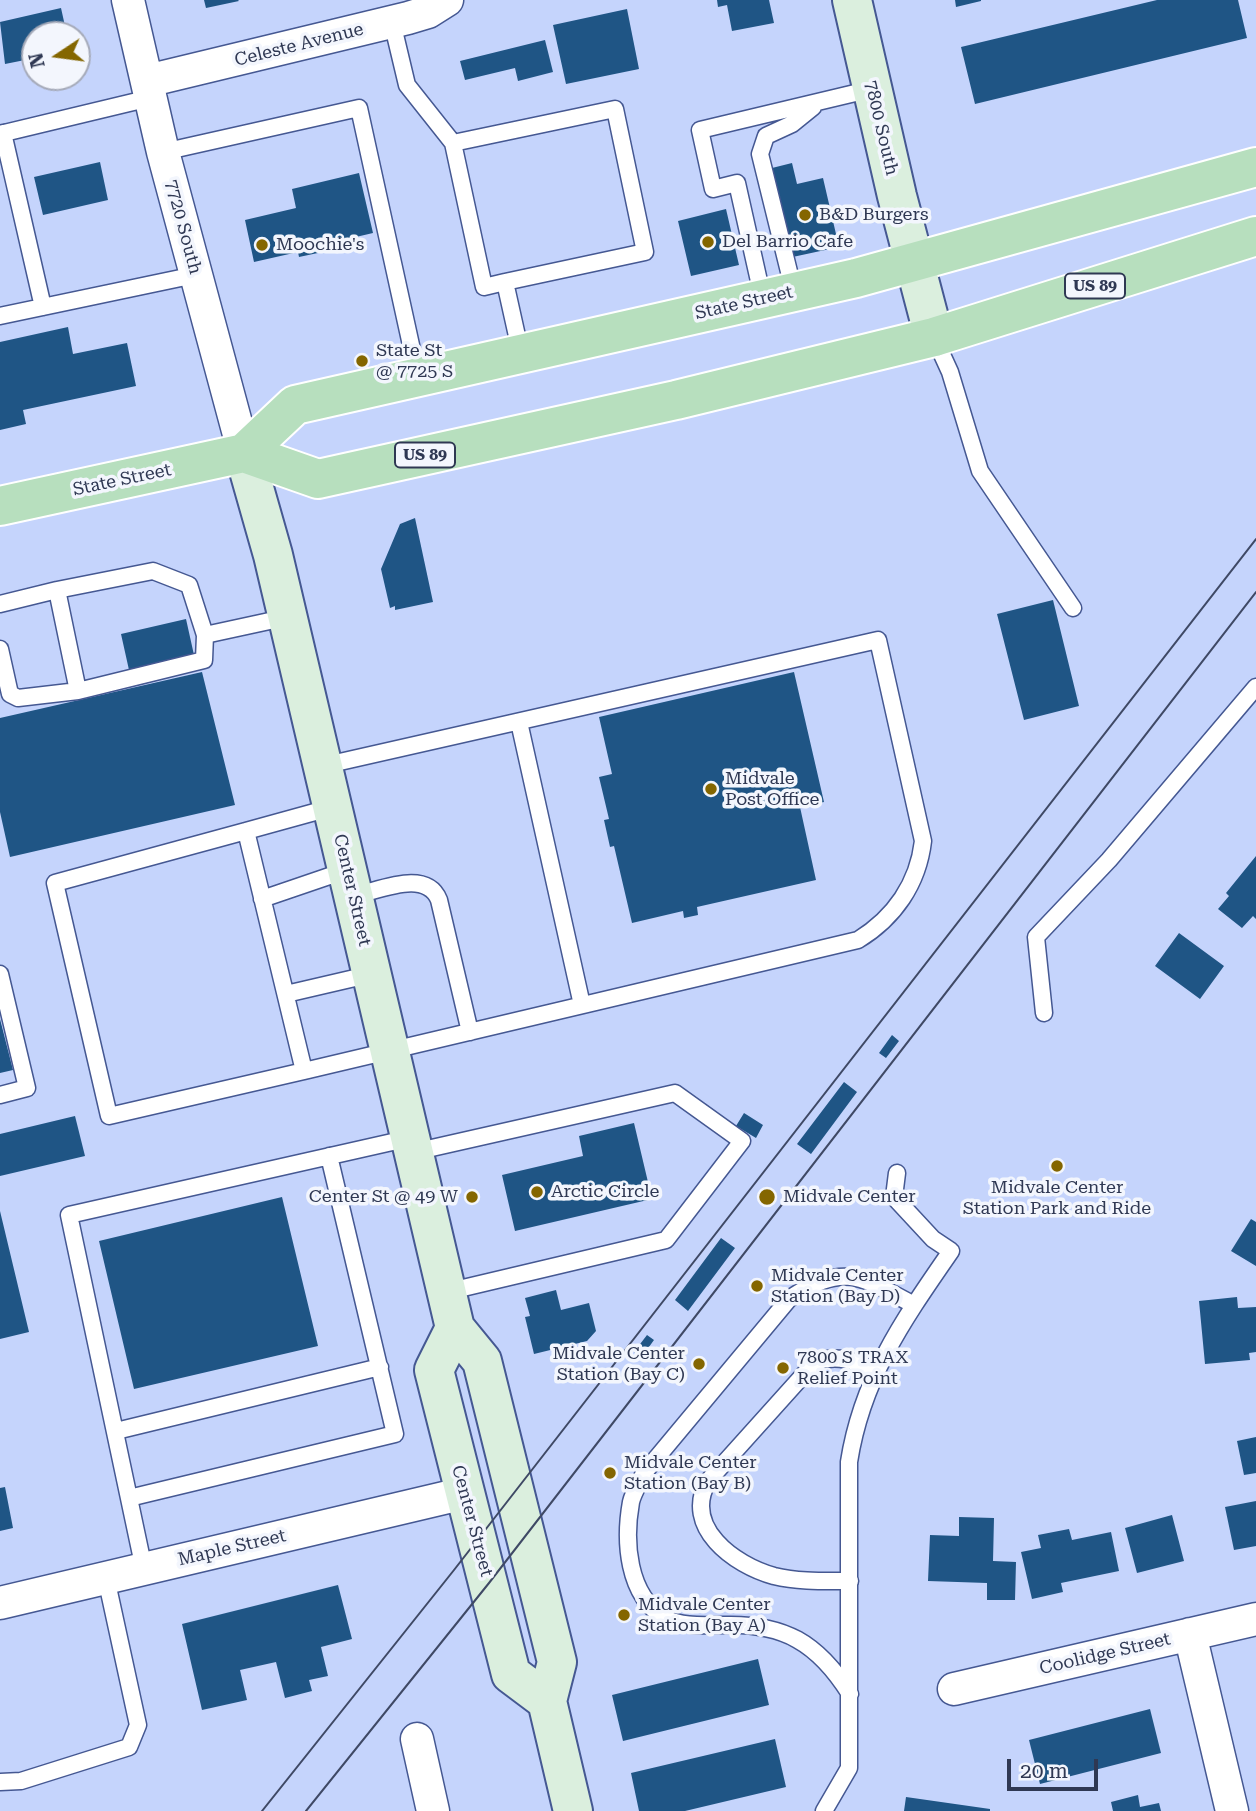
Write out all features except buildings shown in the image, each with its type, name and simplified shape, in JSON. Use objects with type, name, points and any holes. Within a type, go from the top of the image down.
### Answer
[{"type":"main road","name":"7800 South","points":[[852,0],[913,262],[934,337]]},
{"type":"main road","name":"State Street","points":[[0,506],[244,453],[295,405],[913,262],[1256,167]]},
{"type":"main road","name":"US 89","points":[[244,453],[318,479],[676,400],[934,337],[1256,236]]},
{"type":"main road","name":"Center Street","points":[[244,453],[288,617],[455,1328],[482,1361],[556,1662],[547,1701],[573,1811]]},
{"type":"main road","name":"Center Street","points":[[455,1328],[434,1370],[511,1674],[547,1701]]},
{"type":"street","name":"7720 South","points":[[128,0],[163,152],[244,453]]},
{"type":"street","name":"Celeste Avenue","points":[[148,90],[428,12],[447,0]]},
{"type":"street","name":"Maple Street","points":[[0,1603],[465,1493]]},
{"type":"street","name":"Coolidge Street","points":[[954,1689],[1256,1619]]},
{"type":"street","points":[[1191,1634],[1232,1811]]},
{"type":"street","points":[[416,1739],[433,1811]]},
{"type":"lane","points":[[392,22],[407,85],[453,144],[484,287],[645,252],[615,109],[453,144]]},
{"type":"lane","points":[[779,295],[737,183],[713,189],[700,130],[873,89]]},
{"type":"lane","points":[[43,307],[2,134],[148,90]]},
{"type":"lane","points":[[779,295],[760,154],[766,136],[792,124],[817,103]]},
{"type":"lane","points":[[163,152],[359,108],[418,377]]},
{"type":"lane","points":[[0,316],[195,275]]},
{"type":"lane","points":[[505,282],[521,354]]},
{"type":"lane","points":[[934,337],[950,372],[980,471],[1073,608]]},
{"type":"lane","points":[[0,604],[153,571],[189,585],[205,635],[204,660],[78,691],[18,698],[10,694],[0,649]]},
{"type":"lane","points":[[57,590],[78,691]]},
{"type":"lane","points":[[205,635],[288,617]]},
{"type":"lane","points":[[323,766],[878,640],[923,841],[921,862],[893,914],[858,940],[390,1052],[108,1116],[55,883],[333,807]]},
{"type":"lane","points":[[1044,1013],[1036,937],[1109,860],[1256,687]]},
{"type":"lane","points":[[519,722],[582,1005]]},
{"type":"lane","points":[[246,831],[304,1071]]},
{"type":"lane","points":[[262,899],[350,883],[419,882],[433,888],[439,900],[470,1032]]},
{"type":"lane","points":[[0,974],[27,1088],[0,1095]]},
{"type":"lane","points":[[286,994],[372,974]]},
{"type":"lane","points":[[144,1569],[69,1215],[329,1156],[412,1145],[675,1093],[742,1141],[667,1240],[446,1292]]},
{"type":"lane","points":[[129,1498],[394,1434],[329,1156]]},
{"type":"lane","points":[[824,1811],[849,1768],[849,1462],[855,1422],[876,1371],[912,1304],[951,1251],[933,1239],[894,1197],[897,1173]]},
{"type":"lane","points":[[850,1694],[833,1666],[808,1645],[783,1633],[748,1624],[690,1625],[665,1618],[643,1597],[632,1573],[628,1543],[632,1500],[644,1473],[789,1299],[814,1282],[841,1275],[867,1279],[912,1304]]},
{"type":"lane","points":[[850,1581],[801,1581],[747,1566],[715,1543],[699,1507],[701,1493],[708,1481],[815,1362],[829,1357],[846,1358],[876,1371]]},
{"type":"lane","points":[[116,1431],[380,1367]]},
{"type":"lane","points":[[0,1782],[20,1781],[129,1747],[138,1725],[106,1578]]},
{"type":"tram line","points":[[262,1811],[454,1570],[1256,539]]},
{"type":"tram line","points":[[306,1811],[489,1583],[1256,592]]},
{"type":"place","name":"B&D Burgers","points":[[805,215]]},
{"type":"place","name":"Del Barrio Cafe","points":[[708,242]]},
{"type":"place","name":"Moochie's","points":[[262,245]]},
{"type":"place","name":"State St @ 7725 S","points":[[362,361]]},
{"type":"place","name":"Midvale Post Office","points":[[711,789]]},
{"type":"place","name":"Midvale Center Station Park and Ride","points":[[1057,1166]]},
{"type":"place","name":"Arctic Circle","points":[[537,1192]]},
{"type":"place","name":"Center St @ 49 W","points":[[472,1197]]},
{"type":"place","name":"Midvale Center","points":[[767,1197]]},
{"type":"place","name":"Midvale Center Station (Bay D)","points":[[757,1286]]},
{"type":"place","name":"Midvale Center Station (Bay C)","points":[[699,1364]]},
{"type":"place","name":"7800 S TRAX Relief Point","points":[[783,1368]]},
{"type":"place","name":"Midvale Center Station (Bay B)","points":[[610,1473]]},
{"type":"place","name":"Midvale Center Station (Bay A)","points":[[624,1615]]}]
